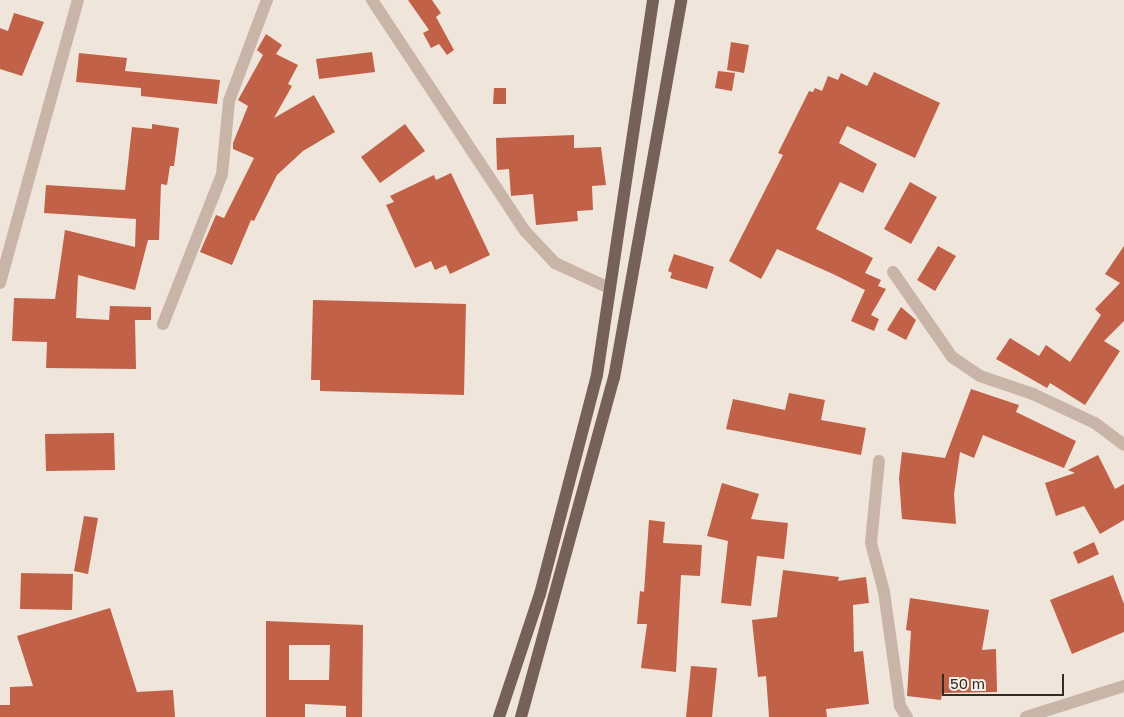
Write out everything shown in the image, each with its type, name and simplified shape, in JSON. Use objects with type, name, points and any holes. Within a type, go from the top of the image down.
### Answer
[{"type":"main road","points":[[499,717],[540,594],[597,375],[653,0]]},
{"type":"main road","points":[[521,717],[614,378],[681,0]]},
{"type":"street","points":[[0,283],[78,0]]},
{"type":"street","points":[[163,324],[222,174],[230,101],[267,0]]},
{"type":"street","points":[[372,0],[524,231],[555,263],[609,288]]},
{"type":"street","points":[[893,272],[952,357],[980,376],[1033,394],[1095,423],[1124,445]]},
{"type":"street","points":[[879,461],[871,543],[884,592],[900,706],[907,717]]},
{"type":"street","points":[[1026,717],[1124,686]]},
{"type":"building","points":[[408,0],[432,0],[441,13],[436,17],[454,50],[447,55],[439,44],[431,48],[423,33],[429,30]]},
{"type":"building","points":[[14,13],[44,22],[22,76],[0,69],[0,28],[8,31]]},
{"type":"building","points":[[266,34],[282,45],[276,54],[298,65],[288,84],[292,86],[274,118],[314,95],[335,132],[303,151],[277,175],[254,221],[251,220],[232,265],[200,252],[216,215],[224,218],[254,158],[233,149],[233,143],[248,106],[238,100],[263,55],[257,50]]},
{"type":"building","points":[[731,42],[749,45],[744,73],[727,70]]},
{"type":"building","points":[[372,52],[375,72],[319,79],[316,59]]},
{"type":"building","points":[[79,53],[127,58],[125,71],[220,80],[217,104],[141,96],[141,88],[76,82]]},
{"type":"building","points":[[718,71],[735,73],[732,91],[715,88]]},
{"type":"building","points":[[874,72],[940,103],[915,158],[847,126],[839,143],[877,164],[863,193],[840,182],[816,229],[873,258],[865,273],[881,280],[878,286],[886,289],[871,315],[879,319],[874,331],[851,321],[865,290],[833,274],[777,249],[761,279],[729,261],[783,155],[778,153],[809,91],[813,92],[815,88],[822,91],[828,76],[838,80],[841,73],[867,86]]},
{"type":"building","points":[[494,88],[506,88],[506,104],[493,104]]},
{"type":"building","points":[[152,124],[179,128],[174,166],[170,166],[167,185],[161,184],[159,240],[148,240],[135,290],[78,275],[76,318],[109,320],[110,306],[151,307],[151,320],[135,320],[136,369],[46,368],[47,342],[12,341],[14,298],[55,299],[65,230],[135,247],[136,219],[44,213],[46,185],[125,190],[132,127],[152,129]]},
{"type":"building","points":[[405,124],[425,151],[380,183],[361,157]]},
{"type":"building","points":[[574,135],[574,148],[601,147],[606,185],[592,186],[593,210],[577,211],[578,221],[536,225],[533,194],[511,196],[509,169],[497,170],[496,138]]},
{"type":"building","points":[[451,173],[490,255],[450,274],[446,265],[435,270],[431,261],[415,268],[386,205],[394,202],[390,196],[434,175],[436,180]]},
{"type":"building","points":[[910,182],[937,197],[911,244],[884,229]]},
{"type":"building","points":[[938,246],[956,256],[935,291],[917,280]]},
{"type":"building","points":[[1124,246],[1124,321],[1104,341],[1120,351],[1085,405],[1050,383],[1047,388],[996,359],[1010,338],[1039,356],[1046,345],[1070,362],[1101,315],[1095,309],[1120,283],[1105,274]]},
{"type":"building","points":[[674,254],[714,267],[707,289],[670,278],[672,273],[668,271]]},
{"type":"building","points":[[313,300],[466,304],[464,395],[320,391],[320,380],[311,380]]},
{"type":"building","points":[[901,307],[916,320],[906,340],[887,330]]},
{"type":"building","points":[[971,389],[1019,405],[1016,412],[1076,441],[1064,468],[983,435],[974,458],[960,452],[954,494],[956,524],[902,519],[899,478],[902,452],[945,458]]},
{"type":"building","points":[[789,393],[825,400],[821,420],[866,428],[861,455],[726,429],[733,399],[785,410]]},
{"type":"building","points":[[114,433],[115,470],[46,471],[45,434]]},
{"type":"building","points":[[1098,455],[1115,489],[1124,484],[1124,520],[1100,534],[1084,506],[1056,516],[1045,483],[1075,473],[1068,470]]},
{"type":"building","points":[[722,483],[759,494],[751,519],[788,523],[784,559],[757,556],[751,606],[721,603],[728,541],[707,536]]},
{"type":"building","points":[[84,516],[98,518],[88,574],[74,571]]},
{"type":"building","points":[[649,520],[665,522],[663,543],[702,545],[700,576],[681,575],[676,672],[641,668],[647,624],[637,624],[640,591],[644,592]]},
{"type":"building","points":[[1094,542],[1099,554],[1078,564],[1073,552]]},
{"type":"building","points":[[783,570],[839,577],[838,581],[866,577],[869,603],[853,605],[854,652],[863,651],[869,704],[826,709],[827,717],[769,717],[766,676],[758,677],[752,620],[777,617]]},
{"type":"building","points":[[21,573],[73,574],[72,610],[20,609]]},
{"type":"building","points":[[1113,575],[1124,604],[1124,632],[1072,654],[1050,600]]},
{"type":"building","points":[[910,598],[989,610],[982,650],[996,649],[997,692],[942,693],[941,700],[907,696],[911,631],[906,630]]},
{"type":"building","points":[[110,608],[137,692],[173,690],[175,717],[0,717],[0,705],[10,705],[10,687],[33,686],[17,636]]},
{"type":"building","points":[[266,621],[363,625],[362,717],[346,717],[346,706],[305,704],[305,717],[266,717]],"holes":[[[289,645],[330,645],[329,680],[289,680]]]},
{"type":"building","points":[[691,666],[717,668],[712,717],[686,717]]}]
